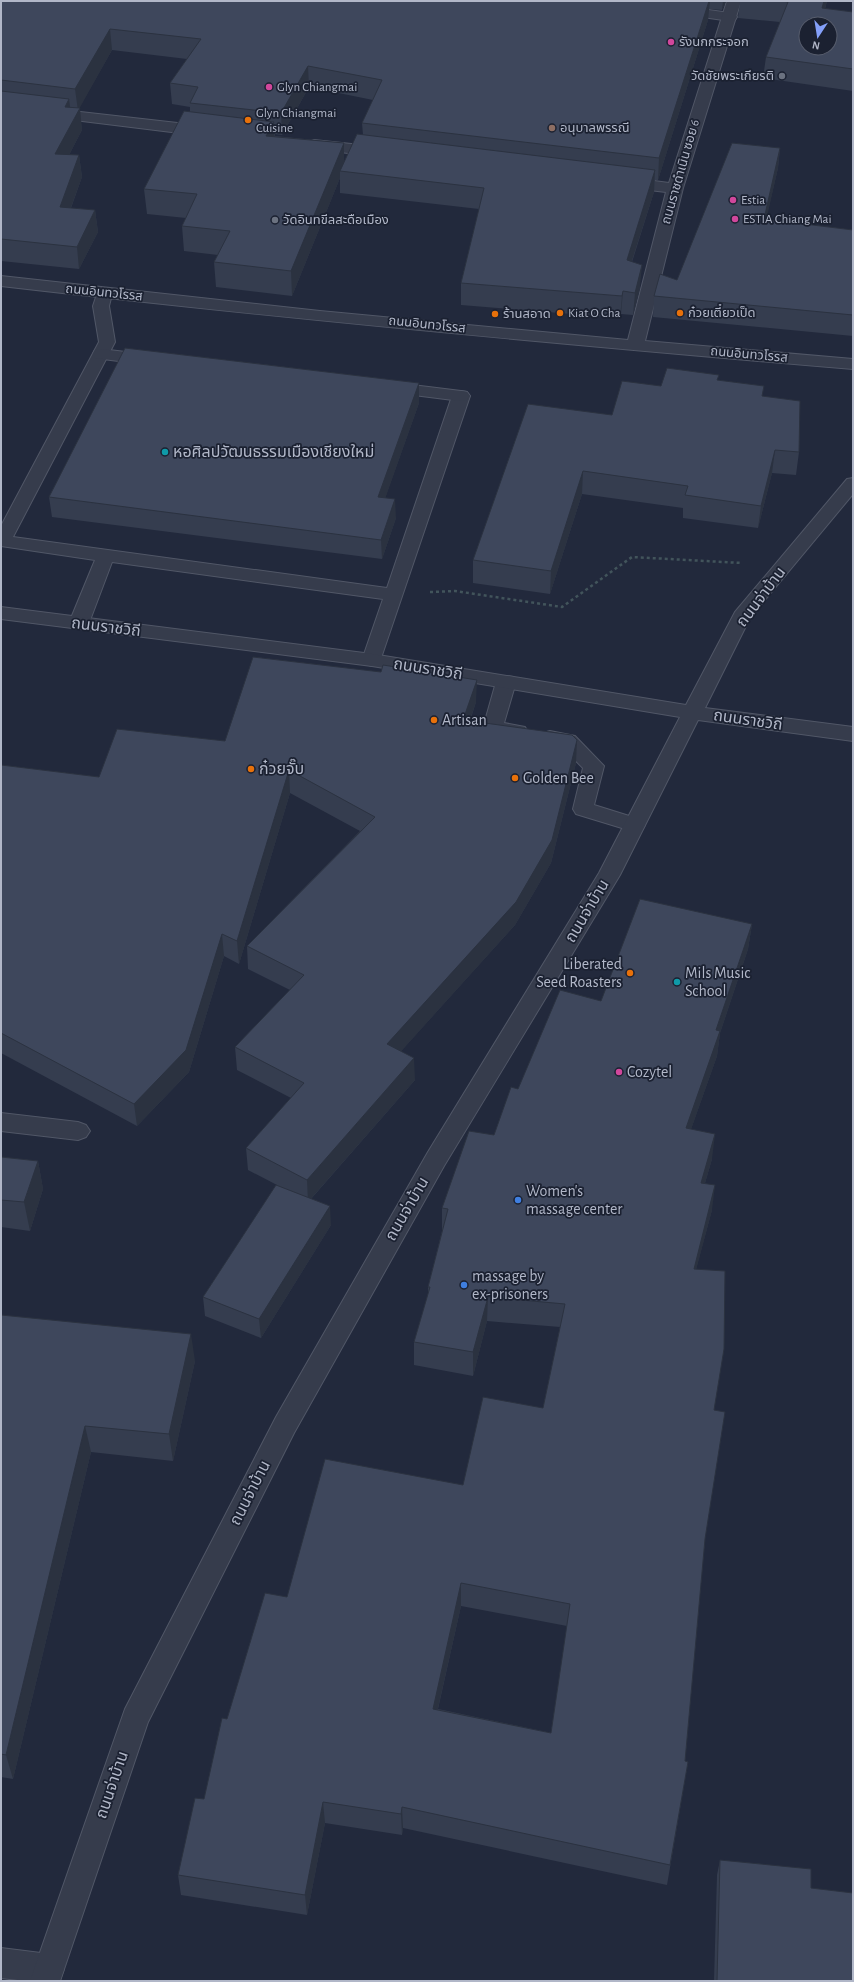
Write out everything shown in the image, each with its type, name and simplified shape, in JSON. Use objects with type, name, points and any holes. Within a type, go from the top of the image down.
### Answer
[{"type":"street","name":"ถนนราชดำเนิน ซอย 6","points":[[635,346],[675,188],[734,1]]},
{"type":"street","points":[[667,8],[730,17]]},
{"type":"street","points":[[1,107],[222,133]]},
{"type":"street","points":[[300,143],[395,154]]},
{"type":"street","points":[[606,180],[675,188]]},
{"type":"street","name":"ถนนอินทวโรรส","points":[[1,281],[104,294],[635,346],[853,364]]},
{"type":"street","points":[[104,294],[101,306],[107,342],[2,540],[394,594]]},
{"type":"street","points":[[101,354],[164,362]]},
{"type":"street","points":[[372,660],[461,396],[375,386]]},
{"type":"street","name":"ถนนจ่าบ้าน","points":[[47,1975],[135,1718],[281,1432],[436,1158],[609,875],[694,713],[742,616],[853,483]]},
{"type":"street","points":[[79,623],[106,555]]},
{"type":"street","name":"ถนนราชวิถี","points":[[1,613],[372,660],[694,713],[853,734]]},
{"type":"street","points":[[506,682],[494,728],[568,741],[594,766],[583,809],[635,826]]},
{"type":"street","points":[[1,1122],[78,1130]]},
{"type":"street","points":[[1,1963],[47,1975]]},
{"type":"path","points":[[394,594],[455,591],[562,607],[632,557],[755,563],[782,567]]},
{"type":"building","points":[[1,1],[709,1],[659,158],[362,123],[382,80],[308,66],[281,113],[190,103],[198,87],[170,83],[201,39],[110,29],[75,89],[1,80]]},
{"type":"building","points":[[782,1],[824,1],[822,8],[853,12],[853,69],[766,57],[788,2]]},
{"type":"building","points":[[1,91],[69,99],[65,107],[80,108],[55,154],[79,155],[60,207],[95,210],[77,247],[1,239]]},
{"type":"building","points":[[184,111],[274,122],[266,136],[344,143],[291,271],[214,262],[230,231],[182,226],[197,194],[144,189]]},
{"type":"building","points":[[357,134],[655,170],[627,260],[642,265],[635,293],[623,291],[622,296],[461,283],[484,188],[340,171]]},
{"type":"building","points":[[732,143],[780,148],[764,219],[853,230],[853,315],[654,296],[660,274],[677,280]]},
{"type":"building","name":"หอศิลปวัฒนธรรมเมืองเชียงใหม่","points":[[125,348],[419,383],[378,497],[395,499],[381,540],[49,497]]},
{"type":"building","points":[[667,368],[719,375],[717,380],[764,386],[762,396],[800,401],[799,452],[775,450],[761,506],[685,495],[688,486],[583,471],[551,571],[473,560],[528,404],[612,415],[622,381],[661,386]]},
{"type":"building","points":[[253,657],[381,672],[383,665],[477,680],[463,720],[572,735],[577,740],[552,840],[516,902],[387,1044],[414,1058],[307,1180],[246,1148],[304,1083],[235,1047],[304,975],[247,946],[375,817],[289,770],[237,941],[222,934],[186,1050],[134,1104],[1,1033],[1,765],[99,777],[117,729],[225,741]]},
{"type":"building","points":[[640,899],[752,924],[716,1030],[720,1031],[686,1128],[715,1134],[701,1183],[715,1185],[694,1269],[725,1271],[724,1349],[714,1410],[725,1412],[705,1539],[685,1761],[688,1762],[670,1865],[402,1807],[401,1814],[323,1802],[305,1895],[178,1875],[195,1798],[204,1799],[222,1718],[227,1719],[265,1593],[287,1597],[325,1459],[463,1485],[483,1397],[543,1408],[565,1304],[488,1297],[473,1352],[414,1342],[430,1287],[428,1287],[448,1209],[442,1208],[469,1131],[494,1135],[511,1087],[518,1089],[560,990],[601,1001]],"holes":[[[461,1583],[570,1604],[551,1733],[433,1709]]]},
{"type":"building","points":[[1,1157],[38,1161],[24,1202],[1,1200]]},
{"type":"building","points":[[276,1185],[330,1206],[259,1319],[203,1297]]},
{"type":"building","points":[[1,1315],[191,1334],[169,1434],[85,1426],[6,1755],[1,1754]]},
{"type":"building","points":[[720,1860],[811,1869],[811,1888],[853,1893],[853,1981],[717,1981]]},
{"type":"place","name":"รังนกกระจอก","points":[[671,42]]},
{"type":"place","name":"วัดชัยพระเกียรติ","points":[[782,76]]},
{"type":"place","name":"Glyn Chiangmai","points":[[269,87]]},
{"type":"place","name":"Glyn Chiangmai Cuisine","points":[[248,120]]},
{"type":"place","name":"อนุบาลพรรณี","points":[[552,128]]},
{"type":"place","name":"Estia","points":[[733,200]]},
{"type":"place","name":"ESTIA Chiang Mai","points":[[735,219]]},
{"type":"place","name":"วัดอินทขีลสะดือเมือง","points":[[275,220]]},
{"type":"place","name":"Kiat O Cha","points":[[560,313]]},
{"type":"place","name":"ก๋วยเตี๋ยวเป็ด","points":[[680,313]]},
{"type":"place","name":"ร้านสอาด","points":[[495,314]]},
{"type":"place","name":"หอศิลปวัฒนธรรมเมืองเชียงใหม่","points":[[165,452]]},
{"type":"place","name":"Artisan","points":[[434,720]]},
{"type":"place","name":"ก๋วยจั๊บ","points":[[251,769]]},
{"type":"place","name":"Golden Bee","points":[[515,778]]},
{"type":"place","name":"Liberated Seed Roasters","points":[[630,973]]},
{"type":"place","name":"Mils Music School","points":[[677,982]]},
{"type":"place","name":"Cozytel","points":[[619,1072]]},
{"type":"place","name":"Women's massage center","points":[[518,1200]]},
{"type":"place","name":"massage by ex-prisoners","points":[[464,1285]]}]
